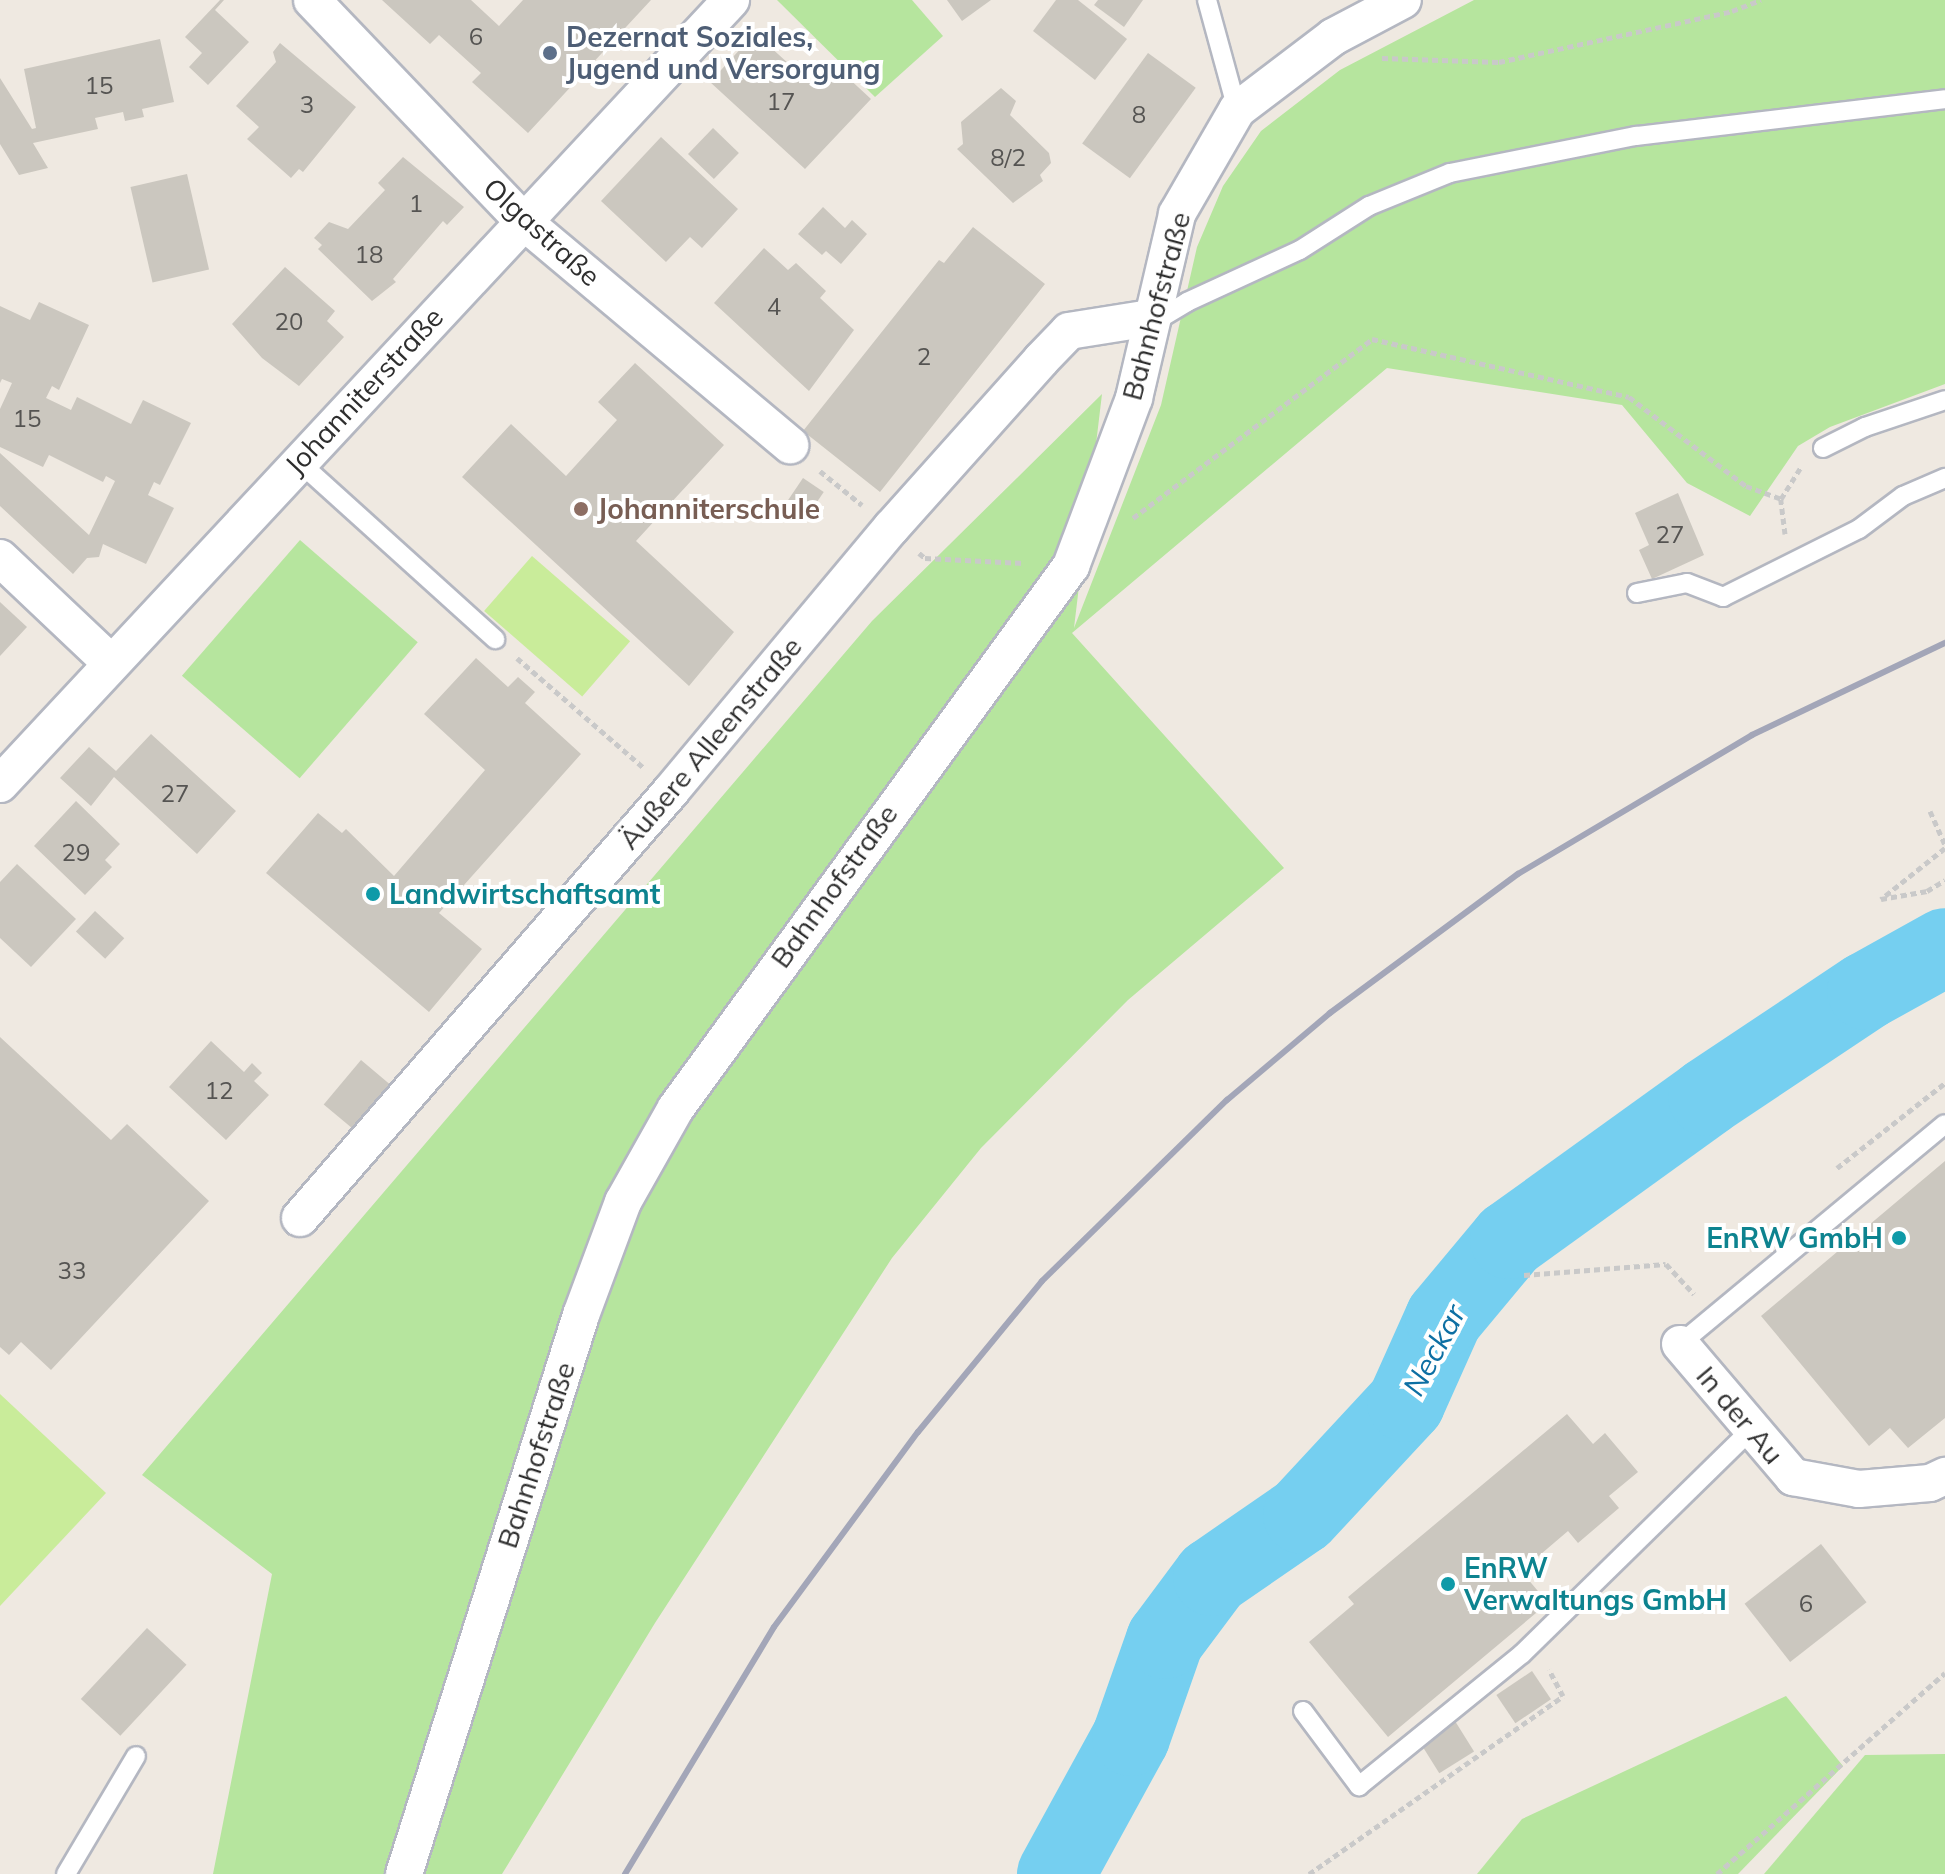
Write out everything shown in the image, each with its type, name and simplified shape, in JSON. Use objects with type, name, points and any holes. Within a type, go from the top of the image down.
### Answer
[{"type":"street","name":"Olgastraße","points":[[312,0],[523,221],[790,445]]},
{"type":"street","name":"Johanniterstraße","points":[[0,784],[731,0]]},
{"type":"street","name":"Bahnhofstraße","points":[[404,1874],[576,1330],[623,1202],[676,1108],[1071,566],[1134,398],[1177,214],[1237,110],[1333,37],[1403,0]]},
{"type":"street","name":"Äußere Alleenstraße","points":[[300,1218],[671,791],[891,528],[1069,331],[1150,321]]},
{"type":"street","points":[[0,558],[111,663]]},
{"type":"street","name":"In der Au","points":[[1680,1344],[1750,1431],[1793,1477],[1859,1489],[1930,1483],[1945,1476]]},
{"type":"lane","points":[[1207,0],[1237,110]]},
{"type":"lane","points":[[1150,321],[1300,250],[1369,206],[1450,173],[1636,136],[1945,99]]},
{"type":"lane","points":[[1823,448],[1865,427],[1945,400]]},
{"type":"lane","points":[[298,461],[495,639]]},
{"type":"lane","points":[[1637,593],[1687,583],[1723,597],[1859,529],[1903,496],[1945,478]]},
{"type":"lane","points":[[1680,1344],[1945,1124]]},
{"type":"lane","points":[[1303,1711],[1359,1786],[1522,1654],[1750,1431]]},
{"type":"lane","points":[[66,1874],[136,1756]]},
{"type":"path","points":[[1387,60],[1499,62],[1732,11],[1761,0]]},
{"type":"path","points":[[1120,528],[1372,339],[1629,397],[1746,486],[1781,499],[1778,513],[1787,542]]},
{"type":"path","points":[[925,558],[1071,566]]},
{"type":"path","points":[[495,639],[671,791]]},
{"type":"path","points":[[1930,811],[1945,846],[1881,899],[1927,891],[1945,880]]},
{"type":"path","points":[[1524,1275],[1666,1264],[1696,1296]]},
{"type":"path","points":[[1717,1874],[1945,1673]]},
{"type":"green space","points":[[777,0],[912,0],[943,36],[875,97]]},
{"type":"green space","points":[[1474,0],[1945,0],[1945,384],[1830,427],[1798,446],[1750,516],[1687,483],[1622,405],[1387,368],[1072,633],[1284,868],[1128,1000],[981,1148],[892,1258],[655,1623],[502,1874],[213,1874],[272,1574],[142,1475],[872,621],[1102,394],[1074,628],[1161,405],[1197,247],[1223,186],[1261,131],[1340,70]]},
{"type":"green space","points":[[300,540],[418,642],[300,778],[182,676]]},
{"type":"green space","points":[[532,556],[630,641],[582,696],[484,611]]},
{"type":"green space","points":[[0,1394],[106,1493],[0,1606]]},
{"type":"green space","points":[[1786,1696],[1843,1766],[1738,1874],[1477,1874],[1522,1819]]},
{"type":"green space","points":[[1945,1754],[1945,1874],[1764,1874],[1865,1755]]},
{"type":"building","points":[[220,0],[224,0],[215,10],[249,42],[208,85],[189,67],[202,53],[185,37]]},
{"type":"building","name":"Dezernat Soziales, Jugend und Versorgung","points":[[382,0],[471,0],[499,26],[523,0],[651,0],[528,133],[472,82],[481,73],[439,35],[430,44]]},
{"type":"building","points":[[947,0],[991,0],[962,21]]},
{"type":"building","points":[[1056,0],[1078,0],[1127,39],[1095,80],[1033,31]]},
{"type":"building","points":[[1098,0],[1143,0],[1124,27],[1094,5]]},
{"type":"building","points":[[755,33],[811,84],[831,62],[871,99],[805,169],[710,82]]},
{"type":"building","points":[[160,39],[174,102],[142,109],[144,117],[125,121],[123,112],[95,118],[98,129],[33,143],[48,168],[19,175],[0,144],[0,78],[32,129],[36,128],[24,69]]},
{"type":"building","points":[[280,43],[356,107],[303,172],[299,169],[291,178],[247,139],[259,127],[236,106],[276,62],[273,52]]},
{"type":"building","points":[[1148,53],[1196,88],[1130,178],[1082,144]]},
{"type":"building","points":[[1001,88],[1016,101],[1010,115],[1049,153],[1051,163],[1040,175],[1043,181],[1013,203],[957,149],[963,144],[961,122]]},
{"type":"building","points":[[713,128],[739,153],[714,179],[688,154]]},
{"type":"building","points":[[661,137],[738,209],[702,248],[690,237],[666,262],[601,201]]},
{"type":"building","points":[[403,157],[464,207],[447,225],[443,221],[393,279],[396,282],[372,301],[318,249],[322,245],[314,238],[329,222],[348,229],[385,190],[378,183]]},
{"type":"building","points":[[187,174],[209,269],[153,283],[130,187]]},
{"type":"building","points":[[823,207],[845,228],[852,220],[867,234],[841,264],[826,251],[822,255],[798,234]]},
{"type":"building","points":[[973,227],[1045,284],[880,492],[803,431],[939,260],[944,263]]},
{"type":"building","points":[[764,248],[788,270],[796,263],[826,291],[820,298],[854,330],[809,391],[714,303]]},
{"type":"building","points":[[285,267],[335,311],[327,321],[344,337],[299,386],[262,358],[232,324]]},
{"type":"building","points":[[39,302],[89,325],[59,390],[52,386],[46,398],[71,410],[77,397],[131,424],[143,400],[191,423],[160,485],[154,482],[148,495],[174,508],[146,564],[103,544],[99,557],[87,558],[73,574],[0,506],[0,453],[89,535],[115,481],[106,476],[103,482],[49,455],[43,467],[0,447],[0,409],[12,383],[2,379],[0,383],[0,306],[30,320]]},
{"type":"building","name":"Johanniterschule","points":[[635,363],[724,445],[636,541],[734,632],[689,686],[462,477],[511,424],[566,476],[617,420],[598,402]]},
{"type":"building","points":[[803,478],[824,492],[804,521],[783,507]]},
{"type":"building","points":[[1678,493],[1704,555],[1652,579],[1639,550],[1649,545],[1635,513]]},
{"type":"building","points":[[0,602],[27,627],[0,656]]},
{"type":"building","name":"Landwirtschaftsamt","points":[[476,658],[508,687],[518,677],[535,692],[525,703],[581,754],[439,913],[482,949],[429,1012],[266,873],[318,813],[342,833],[346,829],[394,876],[485,770],[424,714]]},
{"type":"building","points":[[151,734],[236,811],[197,854],[114,777],[91,806],[60,778],[89,747],[116,771]]},
{"type":"building","points":[[76,801],[120,844],[105,860],[112,867],[85,895],[34,846]]},
{"type":"building","points":[[17,864],[76,919],[31,967],[0,938],[0,882]]},
{"type":"building","points":[[95,911],[124,938],[105,959],[76,931]]},
{"type":"building","points":[[0,1037],[111,1140],[127,1124],[209,1201],[51,1370],[21,1342],[9,1355],[0,1347]]},
{"type":"building","points":[[211,1041],[244,1072],[252,1063],[262,1073],[254,1081],[269,1095],[226,1140],[169,1087]]},
{"type":"building","points":[[361,1060],[390,1084],[353,1129],[324,1104]]},
{"type":"building","name":"EnRW GmbH","points":[[1945,1161],[1945,1418],[1908,1448],[1890,1428],[1869,1446],[1761,1316]]},
{"type":"building","name":"EnRW Verwaltungs GmbH","points":[[1567,1414],[1593,1444],[1605,1433],[1638,1472],[1609,1496],[1619,1508],[1578,1543],[1568,1531],[1521,1571],[1548,1603],[1388,1737],[1309,1642],[1354,1604],[1348,1597]]},
{"type":"building","points":[[1821,1544],[1867,1602],[1790,1662],[1745,1604]]},
{"type":"building","points":[[147,1628],[186,1665],[120,1736],[81,1699]]},
{"type":"building","points":[[1532,1671],[1551,1699],[1515,1723],[1496,1695]]},
{"type":"building","points":[[1455,1721],[1474,1752],[1439,1773],[1420,1743]]},
{"type":"waterway","name":"Neckar","points":[[1056,1874],[1131,1737],[1165,1640],[1212,1577],[1302,1515],[1406,1403],[1444,1318],[1509,1240],[1707,1097],[1866,991],[1945,947]]},
{"type":"railway","points":[[625,1874],[774,1627],[918,1432],[1042,1281],[1227,1100],[1330,1013],[1518,874],[1752,735],[1945,643]]},
{"type":"place","name":"Dezernat Soziales, Jugend und Versorgung","points":[[550,53]]},
{"type":"place","name":"Johanniterschule","points":[[581,509]]},
{"type":"place","name":"Landwirtschaftsamt","points":[[373,894]]},
{"type":"place","name":"EnRW GmbH","points":[[1899,1238]]},
{"type":"place","name":"EnRW Verwaltungs GmbH","points":[[1448,1584]]}]
